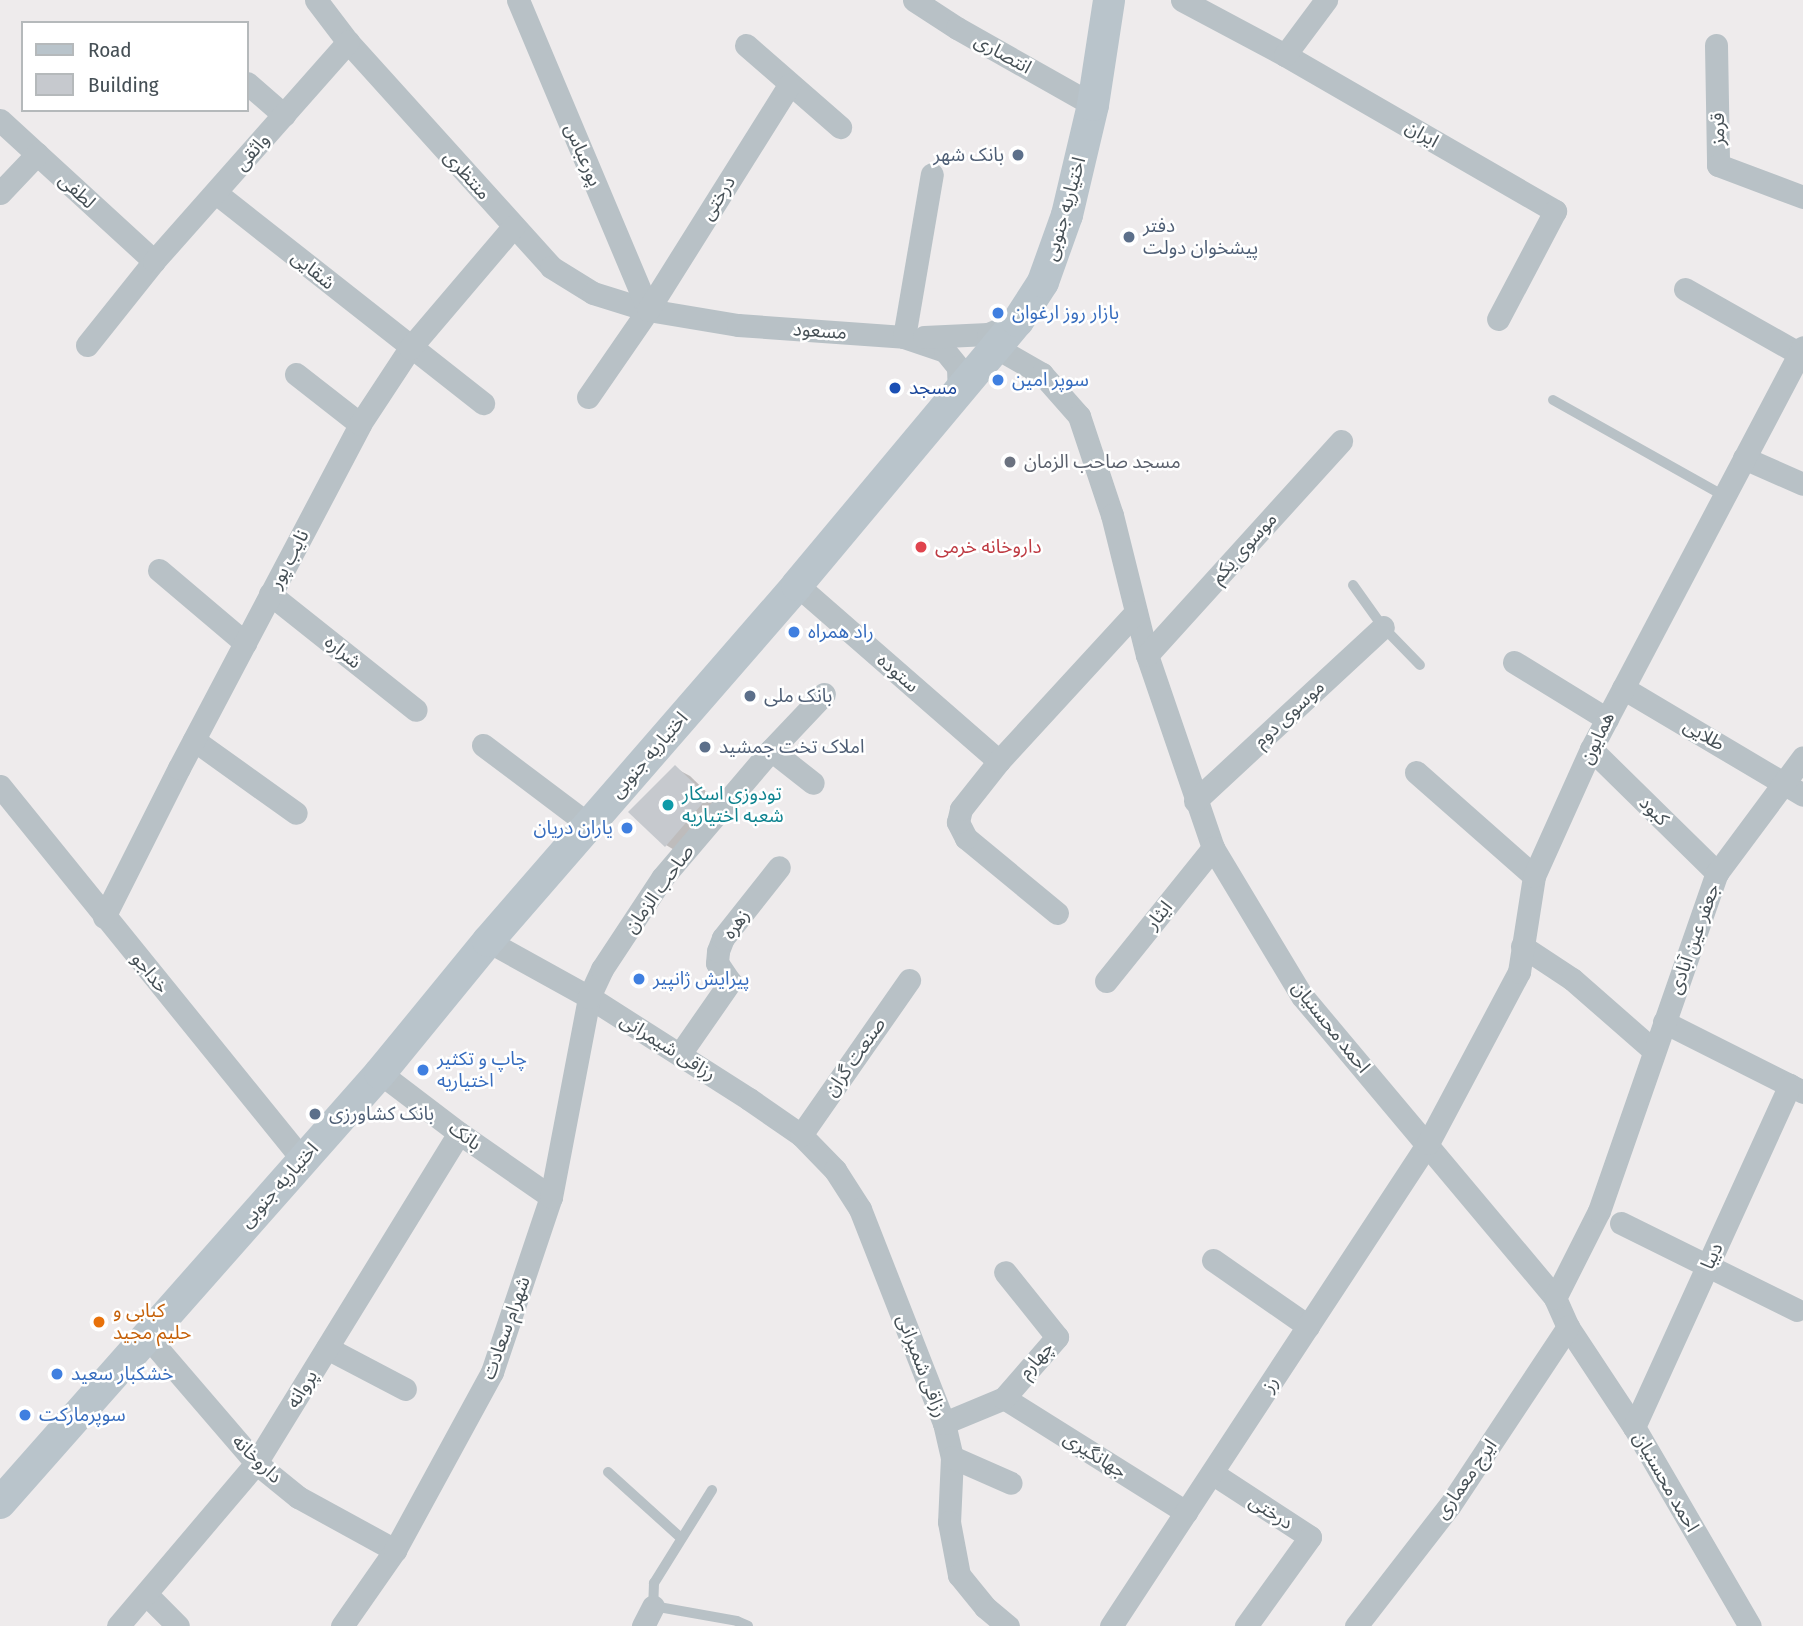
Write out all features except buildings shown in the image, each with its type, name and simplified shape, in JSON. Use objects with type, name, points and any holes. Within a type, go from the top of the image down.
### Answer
[{"type":"main road","name":"اختیاریه جنوبی","points":[[0,1503],[380,1073],[488,941],[797,585],[1018,321],[1043,282],[1067,215],[1093,105],[1109,0]]},
{"type":"street","name":"منتظری","points":[[316,0],[348,42],[551,267],[593,293],[648,310]]},
{"type":"street","name":"پورعباس","points":[[518,0],[648,310]]},
{"type":"street","name":"انتصاری","points":[[914,0],[957,28],[1093,105]]},
{"type":"street","name":"ایران","points":[[1182,0],[1285,55],[1555,211],[1498,319]]},
{"type":"street","points":[[1285,55],[1326,0]]},
{"type":"street","name":"واثقی","points":[[87,345],[154,261],[348,42]]},
{"type":"street","name":"قرمز","points":[[1716,44],[1718,165],[1803,197]]},
{"type":"street","points":[[746,45],[789,86],[840,127]]},
{"type":"street","points":[[248,84],[284,115]]},
{"type":"street","name":"درختی","points":[[588,397],[648,310],[789,86]]},
{"type":"street","name":"لطفی","points":[[4,130],[37,154],[154,261]]},
{"type":"street","points":[[0,193],[37,154]]},
{"type":"street","points":[[932,174],[904,337],[988,334],[1018,321]]},
{"type":"street","name":"شقایی","points":[[216,193],[410,348],[484,403]]},
{"type":"street","name":"نایب پور","points":[[104,917],[360,424],[410,348],[514,226]]},
{"type":"street","points":[[1685,289],[1801,350]]},
{"type":"street","name":"مسعود","points":[[648,310],[738,325],[904,337],[945,351],[958,367],[959,393]]},
{"type":"street","name":"احمد محسنیان","points":[[997,348],[1042,374],[1079,416],[1112,515],[1147,655],[1213,848],[1302,996],[1428,1143],[1555,1298],[1568,1327],[1634,1427],[1750,1626]]},
{"type":"street","name":"همایون","points":[[1428,1143],[1519,972],[1534,876],[1591,749],[1801,350]]},
{"type":"street","points":[[296,374],[360,424]]},
{"type":"street","name":"موسوی یکم","points":[[1147,655],[1341,441]]},
{"type":"street","points":[[1744,458],[1803,484]]},
{"type":"street","points":[[159,570],[245,643]]},
{"type":"street","name":"ستوده","points":[[797,585],[999,761]]},
{"type":"street","name":"شراره","points":[[270,594],[416,710]]},
{"type":"street","points":[[1057,913],[966,838],[958,822],[961,809],[999,761],[1136,612]]},
{"type":"street","name":"موسوی دوم","points":[[1195,801],[1383,626]]},
{"type":"street","points":[[1514,662],[1607,719]]},
{"type":"street","name":"طلایی","points":[[1623,688],[1794,788]]},
{"type":"street","name":"صاحب الزمان","points":[[589,998],[602,969],[662,878],[771,750],[824,694]]},
{"type":"street","points":[[194,740],[296,813]]},
{"type":"street","points":[[483,745],[589,825]]},
{"type":"street","name":"کبود","points":[[1591,749],[1717,873]]},
{"type":"street","points":[[771,750],[813,783]]},
{"type":"street","name":"جعفر عین آبادی","points":[[1653,1050],[1717,873],[1794,788],[1803,757]]},
{"type":"street","points":[[1416,772],[1534,876]]},
{"type":"street","name":"خداجو","points":[[0,786],[302,1160]]},
{"type":"street","name":"ایثار","points":[[1106,981],[1213,848]]},
{"type":"street","name":"زهره","points":[[680,1054],[730,982],[718,963],[723,938],[779,867]]},
{"type":"street","name":"رزاقی شیمرانی","points":[[488,941],[589,998],[680,1054],[801,1135],[835,1170]]},
{"type":"street","points":[[1522,946],[1572,979],[1653,1050],[1599,1211],[1555,1298]]},
{"type":"street","name":"صنعت گران","points":[[801,1135],[909,980]]},
{"type":"street","name":"شهرام سعادت","points":[[342,1626],[395,1550],[492,1372],[551,1197],[589,998]]},
{"type":"street","points":[[1664,1021],[1797,1089]]},
{"type":"street","name":"بانک","points":[[380,1073],[459,1133],[551,1197]]},
{"type":"street","name":"دیبا","points":[[1634,1427],[1708,1266],[1797,1089]]},
{"type":"street","name":"پروانه","points":[[118,1626],[256,1463],[459,1133]]},
{"type":"street","name":"رز","points":[[1111,1626],[1428,1143]]},
{"type":"street","name":"رزاقی شمیرانی","points":[[835,1170],[860,1209],[944,1423],[952,1457],[949,1521],[959,1575],[985,1606],[1007,1626]]},
{"type":"street","points":[[1622,1223],[1797,1310]]},
{"type":"street","points":[[1213,1260],[1308,1326]]},
{"type":"street","name":"چهارم","points":[[944,1423],[1004,1398],[1056,1337],[1004,1272]]},
{"type":"street","name":"ایرج معماری","points":[[1356,1626],[1450,1505],[1568,1327]]},
{"type":"street","name":"داروخانه","points":[[146,1335],[256,1463],[298,1497],[395,1550]]},
{"type":"street","points":[[327,1348],[405,1389]]},
{"type":"street","name":"جهانگیری","points":[[1004,1398],[1186,1512]]},
{"type":"street","points":[[952,1457],[1011,1483]]},
{"type":"street","name":"درختی","points":[[1212,1473],[1310,1537],[1246,1626]]},
{"type":"street","points":[[146,1594],[178,1626]]},
{"type":"lane","points":[[1553,400],[1724,496]]},
{"type":"lane","points":[[1353,585],[1383,626],[1420,665]]},
{"type":"lane","points":[[608,1472],[681,1538]]},
{"type":"lane","points":[[712,1490],[654,1583],[648,1616],[737,1621],[748,1626]]},
{"type":"place","name":"بانک شهر","points":[[1018,155]]},
{"type":"place","name":"دفتر پیشخوان دولت","points":[[1129,237]]},
{"type":"place","name":"بازار روز ارغوان","points":[[998,313]]},
{"type":"place","name":"سوپر امین","points":[[998,380]]},
{"type":"place","name":"مسجد","points":[[895,388]]},
{"type":"place","name":"مسجد صاحب الزمان","points":[[1010,462]]},
{"type":"place","name":"داروخانه خرمی","points":[[921,547]]},
{"type":"place","name":"راد همراه","points":[[794,632]]},
{"type":"place","name":"بانک ملی","points":[[750,696]]},
{"type":"place","name":"املاک تخت جمشید","points":[[705,747]]},
{"type":"place","name":"تودوزی اسکار شعبه اختیاریه","points":[[668,805]]},
{"type":"place","name":"یاران دریان","points":[[627,828]]},
{"type":"place","name":"پیرایش ژانپیر","points":[[639,979]]},
{"type":"place","name":"چاپ و تکثیر اختیاریه","points":[[423,1070]]},
{"type":"place","name":"بانک کشاورزی","points":[[315,1114]]},
{"type":"place","name":"کبابی و حلیم مجید","points":[[99,1322]]},
{"type":"place","name":"خشکبار سعید","points":[[57,1374]]},
{"type":"place","name":"سوپرمارکت","points":[[25,1415]]}]
